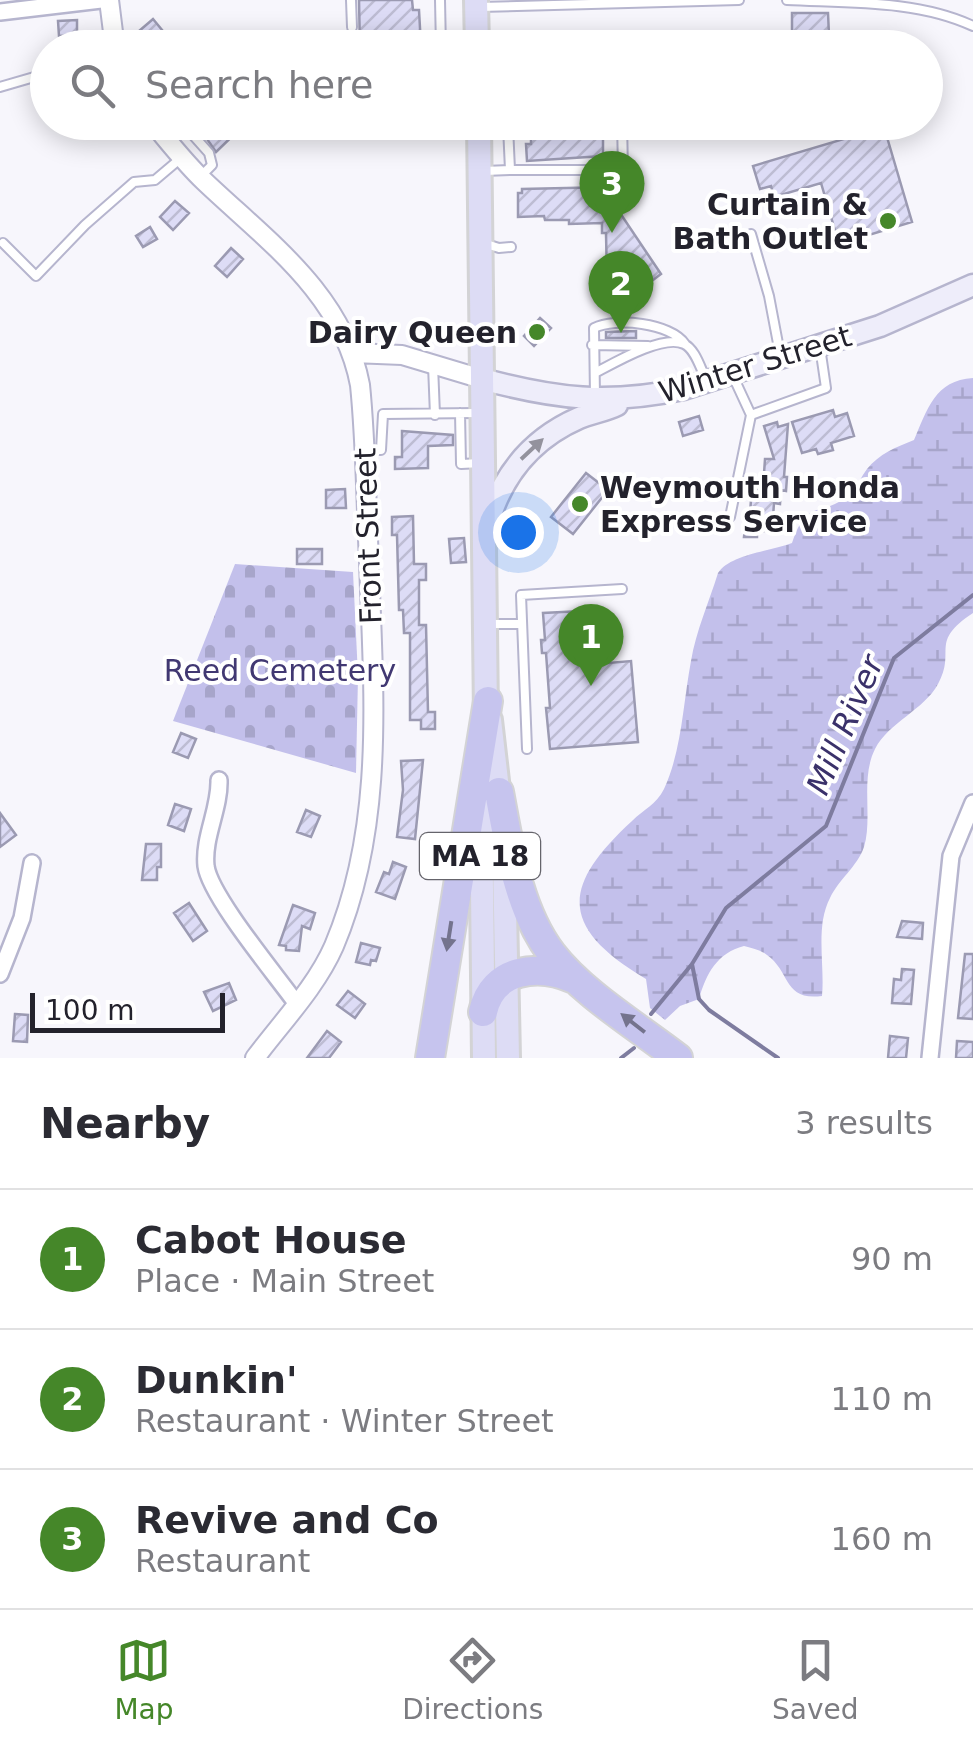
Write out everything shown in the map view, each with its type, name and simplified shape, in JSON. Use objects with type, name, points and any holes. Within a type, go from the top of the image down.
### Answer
[{"type":"highway","points":[[430,1058],[488,702]]},
{"type":"highway","points":[[499,792],[520,885],[536,928],[554,957],[678,1058]]},
{"type":"highway","points":[[483,1012],[491,991],[508,976],[524,971],[552,971],[588,988]]},
{"type":"main road","points":[[476,4],[476,30]]},
{"type":"main road","name":"MA 18","points":[[479,140],[482,379],[472,413],[484,463],[486,532],[488,702],[480,820],[484,1058]]},
{"type":"main road","name":"Winter Street","points":[[482,379],[553,396],[628,400],[707,382],[902,318],[973,285]]},
{"type":"main road","points":[[486,532],[504,481],[532,448],[578,419],[628,400]]},
{"type":"main road","name":"MA 18","points":[[488,702],[499,792],[508,1058]]},
{"type":"street","points":[[0,12],[101,0]]},
{"type":"street","points":[[109,0],[113,30]]},
{"type":"street","name":"Front Street","points":[[167,140],[316,289],[339,322],[353,353],[360,385],[375,710],[367,827],[351,896],[334,944],[319,973],[255,1058]]},
{"type":"street","name":"Winter Street","points":[[353,353],[390,353],[482,379]]},
{"type":"street","points":[[219,780],[206,854],[208,872],[222,900],[296,1004]]},
{"type":"street","points":[[930,1058],[951,856],[973,803]]},
{"type":"street","points":[[1,969],[22,918],[32,863]]},
{"type":"lane","points":[[351,0],[352,28]]},
{"type":"lane","points":[[440,0],[441,30]]},
{"type":"lane","points":[[476,4],[738,0]]},
{"type":"lane","points":[[786,0],[891,2],[929,8],[973,26]]},
{"type":"lane","points":[[0,87],[30,78]]},
{"type":"lane","points":[[198,140],[212,165],[200,177]]},
{"type":"lane","points":[[510,140],[510,170]]},
{"type":"lane","points":[[480,171],[623,170],[622,140]]},
{"type":"lane","points":[[3,242],[36,276],[134,182],[155,180],[181,158]]},
{"type":"lane","points":[[751,234],[781,358]]},
{"type":"lane","points":[[482,242],[498,248],[511,247]]},
{"type":"lane","points":[[595,400],[594,328],[608,324],[666,330],[681,338],[692,350],[707,382]]},
{"type":"lane","points":[[592,345],[685,344]]},
{"type":"lane","points":[[751,414],[826,388],[820,345]]},
{"type":"lane","points":[[595,373],[651,346]]},
{"type":"lane","points":[[433,365],[435,414]]},
{"type":"lane","points":[[730,517],[751,414],[732,374]]},
{"type":"lane","points":[[364,450],[381,450],[384,414],[472,413]]},
{"type":"lane","points":[[527,749],[521,595],[622,588]]},
{"type":"lane","points":[[487,624],[522,624]]},
{"type":"green space","points":[[973,378],[973,613],[951,632],[943,672],[932,693],[889,731],[875,749],[868,773],[864,847],[825,909],[822,996],[800,994],[767,955],[744,946],[714,966],[699,999],[680,1006],[665,1020],[650,1008],[646,979],[597,942],[585,924],[580,906],[582,887],[608,845],[664,789],[678,742],[693,650],[718,573],[740,558],[792,543],[809,513],[839,502],[854,490],[877,459],[914,440],[928,408],[941,391],[950,384]]},
{"type":"green space","name":"Reed Cemetery","points":[[235,564],[353,572],[358,676],[356,773],[173,721]]},
{"type":"building","points":[[359,0],[412,0],[413,10],[419,10],[420,30],[360,30]]},
{"type":"building","points":[[792,13],[828,13],[829,30],[792,30]]},
{"type":"building","points":[[153,19],[162,30],[140,30]]},
{"type":"building","points":[[77,20],[77,30],[59,30],[58,21]]},
{"type":"building","points":[[208,140],[228,140],[216,152]]},
{"type":"building","points":[[531,140],[603,140],[603,156],[527,161],[526,144],[531,144]]},
{"type":"building","points":[[840,140],[888,140],[912,222],[839,244],[821,183],[774,197],[771,186],[760,189],[753,166]]},
{"type":"building","points":[[611,187],[624,207],[618,210],[661,274],[653,280],[607,281],[606,233],[602,233],[602,223],[569,224],[569,220],[545,220],[544,216],[518,217],[518,193],[522,189]]},
{"type":"building","points":[[175,201],[189,213],[173,230],[160,217]]},
{"type":"building","points":[[150,227],[157,239],[143,247],[136,236]]},
{"type":"building","points":[[231,248],[243,259],[227,277],[215,266]]},
{"type":"building","name":"Dairy Queen","points":[[540,318],[551,328],[534,346],[524,336]]},
{"type":"building","points":[[636,331],[636,338],[606,338],[606,332]]},
{"type":"building","points":[[833,410],[835,417],[847,413],[854,436],[831,443],[833,450],[802,453],[792,422]]},
{"type":"building","points":[[699,416],[703,430],[683,436],[679,422]]},
{"type":"building","points":[[777,422],[778,427],[788,424],[786,491],[781,490],[780,504],[774,503],[773,517],[766,517],[765,531],[757,531],[757,537],[744,537],[745,527],[749,527],[751,500],[756,500],[757,488],[763,488],[765,459],[774,459],[764,426]]},
{"type":"building","points":[[402,431],[453,435],[453,445],[428,446],[428,468],[395,469],[395,457],[402,457]]},
{"type":"building","name":"Weymouth Honda Express Service","points":[[586,473],[608,490],[573,534],[551,517]]},
{"type":"building","points":[[345,489],[346,508],[326,508],[326,490]]},
{"type":"building","points":[[413,516],[414,564],[426,564],[426,580],[419,580],[419,625],[426,625],[428,712],[435,712],[435,729],[421,729],[421,720],[410,720],[410,633],[404,633],[403,610],[399,610],[397,535],[392,535],[392,517]]},
{"type":"building","points":[[464,538],[466,562],[451,563],[449,539]]},
{"type":"building","points":[[297,549],[322,549],[322,564],[297,564]]},
{"type":"building","points":[[582,611],[586,665],[631,661],[638,742],[550,749],[546,653],[542,653],[541,640],[545,640],[543,613]]},
{"type":"building","points":[[181,733],[196,739],[188,758],[173,752]]},
{"type":"building","points":[[423,760],[415,839],[397,837],[403,790],[401,761]]},
{"type":"building","points":[[175,804],[191,809],[184,831],[168,825]]},
{"type":"building","points":[[306,810],[320,816],[311,837],[297,832]]},
{"type":"building","points":[[0,813],[16,835],[0,847]]},
{"type":"building","points":[[146,844],[161,844],[157,880],[142,880]]},
{"type":"building","points":[[393,862],[406,867],[395,899],[376,892]]},
{"type":"building","points":[[189,903],[207,931],[193,941],[174,913]]},
{"type":"building","points":[[293,905],[315,913],[310,929],[302,926],[299,951],[279,945]]},
{"type":"building","points":[[902,921],[923,923],[922,939],[897,937]]},
{"type":"building","points":[[361,943],[380,948],[376,961],[371,960],[370,965],[356,962]]},
{"type":"building","points":[[965,954],[973,954],[973,1019],[958,1018]]},
{"type":"building","points":[[902,969],[914,970],[911,1004],[892,1003],[894,979],[901,980]]},
{"type":"building","points":[[229,983],[236,1000],[213,1011],[204,992]]},
{"type":"building","points":[[348,991],[365,1004],[355,1018],[337,1005]]},
{"type":"building","points":[[15,1014],[28,1015],[27,1042],[13,1041]]},
{"type":"building","points":[[327,1031],[341,1042],[329,1058],[307,1058]]},
{"type":"building","points":[[890,1036],[908,1038],[906,1058],[888,1058]]},
{"type":"building","points":[[957,1041],[973,1042],[973,1058],[956,1058]]},
{"type":"waterway","name":"Mill River","points":[[651,1014],[692,964],[726,908],[826,826],[894,658],[973,595]]},
{"type":"waterway","points":[[692,964],[699,999],[709,1010],[778,1058]]},
{"type":"waterway","name":"Mill River","points":[[621,1058],[634,1048]]},
{"type":"place","name":"Curtain & Bath Outlet","points":[[888,221]]},
{"type":"place","name":"Revive and Co","points":[[612,233]]},
{"type":"place","name":"Dairy Queen","points":[[537,332]]},
{"type":"place","name":"Dunkin'","points":[[621,333]]},
{"type":"place","name":"Weymouth Honda Express Service","points":[[580,504]]},
{"type":"place","name":"Cabot House","points":[[591,686]]}]
